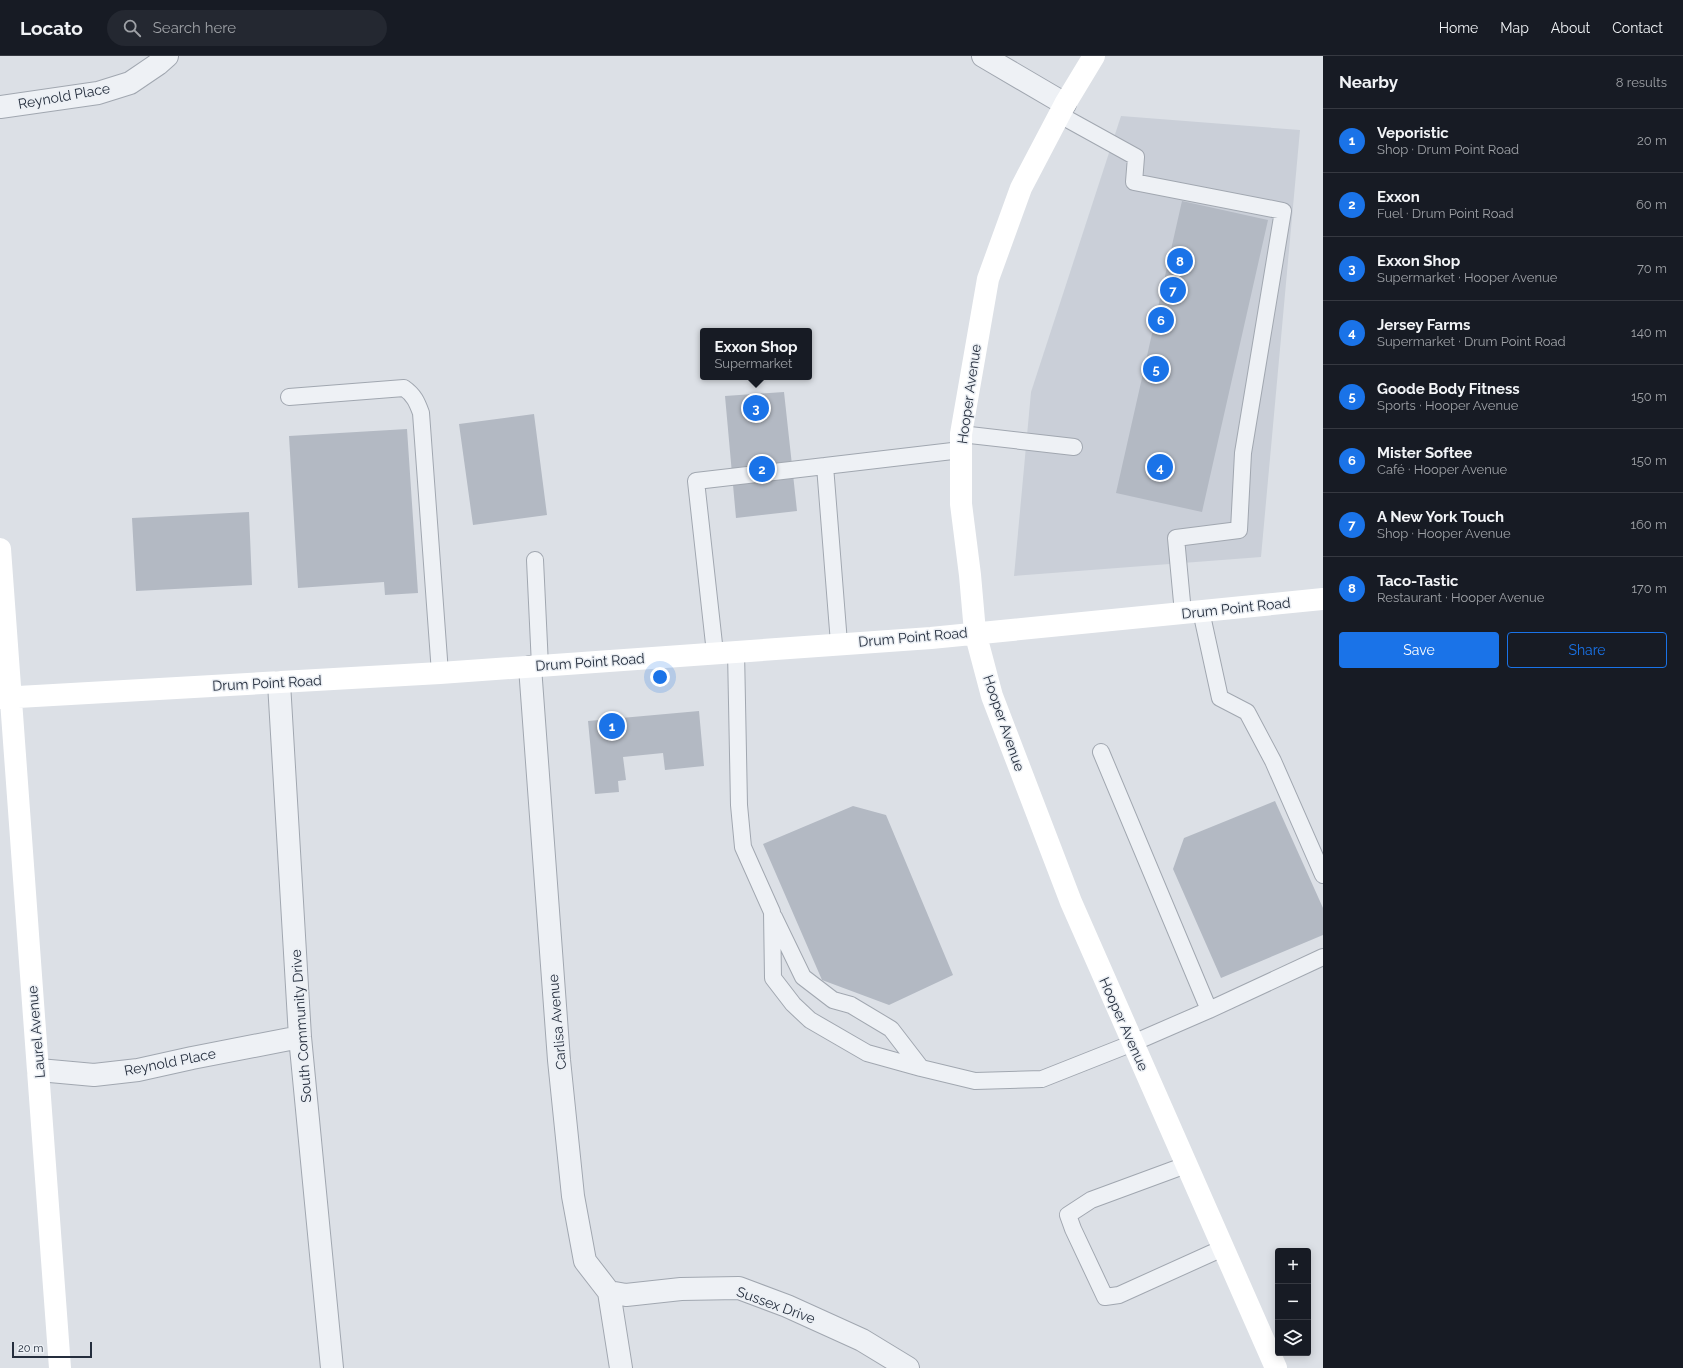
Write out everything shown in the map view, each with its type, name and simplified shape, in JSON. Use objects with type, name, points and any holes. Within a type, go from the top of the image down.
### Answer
[{"type":"street","name":"Reynold Place","points":[[0,108],[98,93],[130,83],[167,56]]},
{"type":"street","points":[[983,56],[1063,110]]},
{"type":"street","name":"Hooper Avenue","points":[[1094,56],[1021,188],[988,279],[961,442],[961,504],[970,575],[975,632],[992,696],[1071,902],[1276,1368]]},
{"type":"street","name":"Laurel Avenue","points":[[0,549],[5,697],[39,1070],[60,1368]]},
{"type":"street","name":"Drum Point Road","points":[[5,697],[279,683],[535,667],[839,643],[931,638],[975,632],[1323,599]]},
{"type":"street","name":"Carlisa Avenue","points":[[535,667],[559,1060],[573,1196],[586,1261],[609,1292],[621,1368]]},
{"type":"street","name":"South Community Drive","points":[[279,683],[300,1037],[332,1368]]},
{"type":"street","name":"Reynold Place","points":[[39,1070],[94,1075],[138,1070],[300,1037]]},
{"type":"street","name":"Sussex Drive","points":[[609,1292],[626,1295],[681,1289],[739,1288],[787,1306],[862,1340],[908,1368]]},
{"type":"lane","points":[[1063,110],[1136,157],[1134,182],[1284,210],[1243,453],[1239,530],[1176,538],[1192,612],[1220,698],[1247,712],[1273,761],[1323,875]]},
{"type":"lane","points":[[289,397],[404,388],[411,393],[416,401],[421,413],[440,673]]},
{"type":"lane","points":[[920,1068],[891,1029],[851,1006],[833,1000],[804,977],[772,912],[743,847],[725,652],[696,481],[825,466],[961,442],[1074,447]]},
{"type":"lane","points":[[825,466],[839,643]]},
{"type":"lane","points":[[535,560],[535,667]]},
{"type":"lane","points":[[1101,752],[1209,1010]]},
{"type":"lane","points":[[772,912],[773,978],[793,1004],[810,1020],[867,1053],[920,1068],[975,1080],[1042,1079],[1133,1043],[1209,1010],[1323,957]]},
{"type":"lane","points":[[1186,1165],[1091,1200],[1068,1215],[1073,1229],[1105,1297],[1119,1295],[1223,1248]]},
{"type":"shaded area","points":[[1121,116],[1300,130],[1261,557],[1014,576],[1031,392]]},
{"type":"building","points":[[1182,201],[1268,220],[1202,512],[1116,493]]},
{"type":"building","points":[[784,392],[797,511],[736,518],[725,396]]},
{"type":"building","points":[[534,414],[547,515],[473,525],[459,424]]},
{"type":"building","points":[[407,429],[418,593],[385,595],[384,582],[298,588],[289,436]]},
{"type":"building","points":[[249,512],[252,585],[136,591],[132,518]]},
{"type":"building","points":[[699,711],[704,766],[665,770],[663,753],[623,757],[626,780],[618,781],[619,792],[595,794],[588,721]]},
{"type":"building","points":[[1275,801],[1323,908],[1323,935],[1221,978],[1173,869],[1184,838]]},
{"type":"building","points":[[853,806],[886,815],[953,975],[889,1005],[822,980],[763,844]]},
{"type":"place","name":"Taco-Tastic","points":[[1180,261]]},
{"type":"place","name":"A New York Touch","points":[[1173,290]]},
{"type":"place","name":"Mister Softee","points":[[1161,320]]},
{"type":"place","name":"Goode Body Fitness","points":[[1156,369]]},
{"type":"place","name":"Exxon Shop","points":[[756,408]]},
{"type":"place","name":"Jersey Farms","points":[[1160,467]]},
{"type":"place","name":"Exxon","points":[[762,469]]},
{"type":"place","name":"Veporistic","points":[[612,726]]}]
